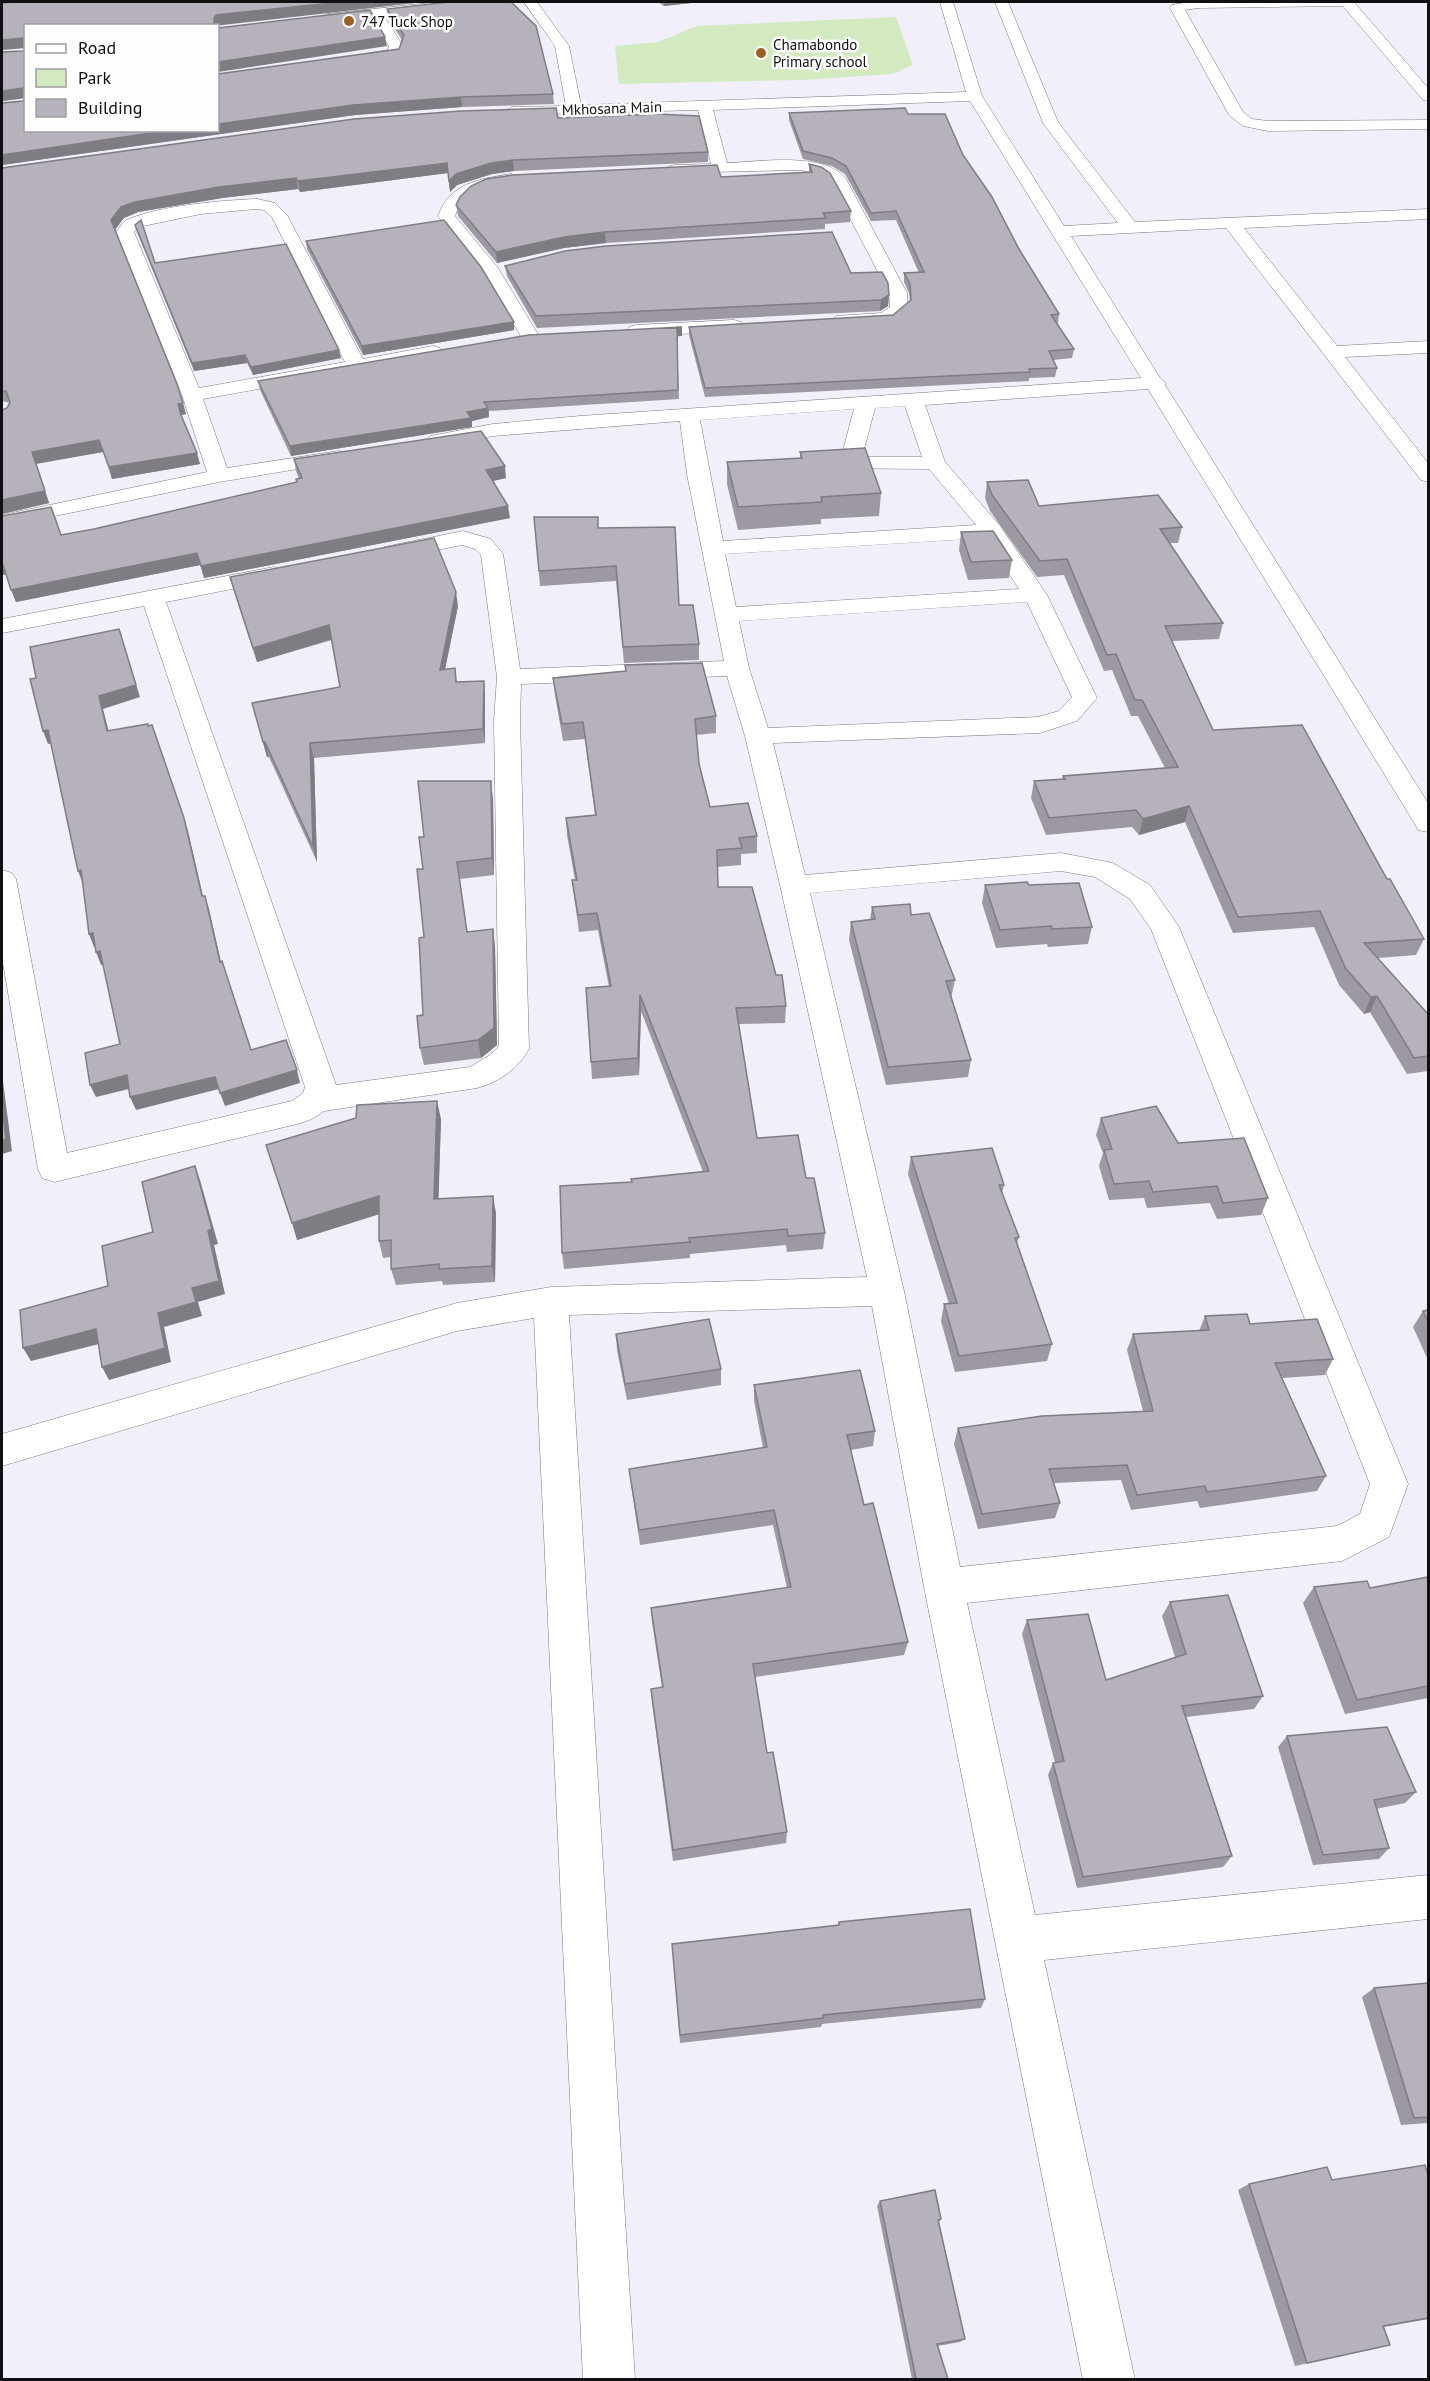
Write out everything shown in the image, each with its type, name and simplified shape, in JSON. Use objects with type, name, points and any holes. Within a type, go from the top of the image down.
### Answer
[{"type":"street","points":[[307,20],[471,2]]},
{"type":"street","points":[[530,2],[562,46],[574,110]]},
{"type":"street","points":[[947,2],[975,96],[1428,824]]},
{"type":"street","points":[[1002,2],[1051,123],[1130,228]]},
{"type":"street","points":[[1428,98],[1347,2],[1197,4],[1177,8],[1237,115],[1248,123],[1268,126],[1428,125]]},
{"type":"street","points":[[342,62],[395,52],[396,46],[375,12]]},
{"type":"street","name":"Mkhosana Main","points":[[496,113],[975,96]]},
{"type":"street","points":[[704,105],[720,167]]},
{"type":"street","points":[[652,171],[800,165],[827,171],[838,179],[898,293],[899,309],[885,318],[826,321]]},
{"type":"street","points":[[507,340],[536,336],[492,272],[446,216],[449,204],[463,190],[485,183],[526,178]]},
{"type":"street","points":[[219,476],[192,395],[125,232],[132,223],[154,216],[247,204],[269,206],[279,215],[356,364]]},
{"type":"street","points":[[1060,231],[1428,214]]},
{"type":"street","points":[[1231,223],[1428,476]]},
{"type":"street","points":[[843,235],[867,233]]},
{"type":"street","points":[[492,272],[513,267]]},
{"type":"street","points":[[625,331],[755,324]]},
{"type":"street","points":[[1330,352],[1428,347]]},
{"type":"street","points":[[192,395],[449,349]]},
{"type":"street","points":[[421,443],[493,430],[1155,383]]},
{"type":"street","points":[[758,736],[1040,725],[1068,716],[1085,698],[1035,595],[992,531],[935,463],[913,400]]},
{"type":"street","points":[[850,462],[866,404]]},
{"type":"street","points":[[689,416],[710,473],[714,548],[737,668],[758,736],[794,885],[887,1292],[944,1587],[1109,2379]]},
{"type":"street","points":[[2,521],[219,476],[354,454]]},
{"type":"street","points":[[803,466],[850,462],[935,463]]},
{"type":"street","points":[[714,548],[992,531]]},
{"type":"street","points":[[2,879],[54,1169],[301,1111],[316,1100],[477,1077],[501,1063],[514,1049],[507,721],[509,677],[492,555],[483,544],[463,538],[371,556]]},
{"type":"street","points":[[2,626],[291,571]]},
{"type":"street","points":[[726,615],[1035,595]]},
{"type":"street","points":[[153,597],[321,1087],[316,1100]]},
{"type":"street","points":[[509,677],[737,668]]},
{"type":"street","points":[[794,885],[1061,862],[1103,869],[1140,892],[1165,927],[1389,1484],[1375,1525],[1342,1543],[944,1587]]},
{"type":"street","points":[[2,1450],[457,1317],[551,1301],[887,1292]]},
{"type":"street","points":[[551,1301],[609,2379]]},
{"type":"street","points":[[1017,1940],[1428,1897]]},
{"type":"green space","points":[[896,17],[913,65],[892,74],[802,80],[619,84],[615,46],[658,42],[697,26]]},
{"type":"building","points":[[341,2],[216,15],[214,24],[24,24],[24,39],[2,40],[2,3]]},
{"type":"building","points":[[448,2],[511,2],[536,26],[553,94],[461,97],[353,105],[219,124],[219,74],[399,49],[404,35],[387,9]]},
{"type":"building","points":[[370,10],[385,37],[219,62],[219,28]]},
{"type":"building","points":[[23,51],[24,89],[2,91],[2,52]]},
{"type":"building","points":[[23,101],[24,132],[157,132],[2,155],[2,103]]},
{"type":"building","points":[[556,108],[558,118],[656,114],[699,116],[708,152],[513,160],[491,163],[456,174],[449,181],[447,163],[298,181],[296,178],[219,187],[135,202],[121,207],[111,220],[177,384],[183,403],[178,404],[181,415],[197,453],[109,467],[99,440],[32,452],[45,491],[2,500],[2,410],[7,408],[10,402],[6,391],[2,391],[2,168],[354,119],[461,111]]},
{"type":"building","points":[[905,108],[908,114],[945,114],[963,155],[992,197],[1019,249],[1059,314],[1051,315],[1074,349],[1049,351],[1057,368],[1029,369],[1030,372],[705,388],[689,327],[893,315],[911,300],[910,284],[904,273],[924,272],[896,211],[871,213],[846,166],[832,158],[803,151],[789,113]]},
{"type":"building","points":[[809,164],[821,167],[830,173],[851,211],[823,213],[826,218],[605,232],[564,237],[496,252],[456,205],[460,197],[471,186],[486,179],[513,175],[717,165],[721,177],[812,172]]},
{"type":"building","points":[[141,220],[155,263],[286,244],[339,350],[251,367],[245,355],[192,363],[135,225]]},
{"type":"building","points":[[444,220],[481,267],[514,322],[362,346],[306,241]]},
{"type":"building","points":[[832,232],[851,273],[882,272],[888,283],[889,295],[881,300],[536,316],[505,266],[565,251],[606,246]]},
{"type":"building","points":[[677,327],[678,390],[484,402],[488,408],[467,412],[471,418],[290,446],[258,381],[529,335]]},
{"type":"building","points":[[481,431],[505,466],[486,470],[508,506],[201,566],[197,553],[11,590],[2,562],[2,516],[51,507],[61,535],[297,482],[296,479],[302,478],[294,459]]},
{"type":"building","points":[[865,448],[881,493],[821,497],[822,502],[738,507],[727,462],[802,458],[800,452]]},
{"type":"building","points":[[1028,480],[1039,506],[1158,495],[1182,527],[1160,529],[1223,623],[1165,626],[1213,730],[1302,725],[1387,879],[1390,879],[1424,939],[1364,943],[1428,1014],[1428,1056],[1414,1058],[1377,996],[1371,997],[1346,969],[1320,911],[1238,917],[1189,806],[1143,819],[1136,810],[1049,818],[1034,781],[1065,779],[1063,776],[1178,767],[1142,700],[1135,700],[1116,654],[1107,655],[1067,559],[1040,561],[992,495],[987,482]]},
{"type":"building","points":[[534,517],[598,517],[598,528],[675,527],[679,605],[693,605],[699,644],[623,647],[616,566],[539,571]]},
{"type":"building","points":[[993,531],[1012,560],[971,562],[961,532]]},
{"type":"building","points":[[434,538],[456,592],[440,670],[455,668],[456,682],[484,681],[483,729],[310,743],[313,847],[265,742],[263,742],[252,703],[340,687],[329,625],[253,648],[230,577]]},
{"type":"building","points":[[119,629],[136,685],[99,696],[107,731],[152,725],[184,818],[220,962],[222,961],[251,1050],[286,1040],[297,1070],[220,1093],[215,1077],[130,1097],[127,1075],[90,1085],[85,1053],[120,1044],[100,951],[96,952],[93,933],[89,934],[81,870],[78,871],[48,730],[43,731],[30,679],[36,678],[30,647]]},
{"type":"building","points":[[702,663],[716,716],[695,719],[699,764],[710,807],[748,803],[757,836],[739,838],[742,848],[717,850],[718,887],[752,887],[776,975],[782,975],[786,1006],[736,1008],[757,1138],[798,1135],[806,1178],[814,1178],[825,1233],[788,1236],[787,1229],[689,1238],[690,1242],[562,1253],[560,1186],[632,1182],[631,1179],[709,1171],[640,995],[638,1058],[591,1062],[586,988],[611,986],[597,913],[578,915],[572,880],[577,880],[566,818],[596,815],[583,722],[562,724],[553,678],[626,671],[625,665]]},
{"type":"building","points":[[418,781],[491,781],[492,858],[457,862],[467,932],[493,929],[494,1028],[478,1040],[420,1048],[417,1016],[423,1015],[419,938],[424,937],[417,869],[423,869],[419,837],[424,837]]},
{"type":"building","points":[[1027,882],[1029,885],[1079,883],[1092,927],[1052,929],[1051,926],[1000,930],[985,885]]},
{"type":"building","points":[[910,904],[911,915],[929,913],[955,980],[946,981],[971,1060],[888,1067],[851,922],[875,919],[872,907]]},
{"type":"building","points":[[437,1101],[434,1199],[493,1196],[492,1266],[439,1269],[439,1264],[391,1269],[391,1240],[379,1241],[379,1196],[292,1223],[266,1145],[356,1118],[357,1105]]},
{"type":"building","points":[[1156,1106],[1178,1143],[1244,1138],[1268,1198],[1223,1203],[1217,1186],[1153,1192],[1149,1181],[1114,1184],[1104,1150],[1112,1149],[1101,1118]]},
{"type":"building","points":[[2,1107],[6,1139],[2,1141]]},
{"type":"building","points":[[992,1148],[1004,1185],[999,1185],[1019,1237],[1015,1238],[1052,1344],[959,1356],[944,1304],[957,1303],[911,1157]]},
{"type":"building","points":[[195,1166],[212,1229],[208,1231],[219,1281],[192,1288],[196,1302],[158,1313],[165,1348],[102,1367],[96,1329],[23,1348],[20,1310],[108,1286],[102,1246],[153,1232],[142,1182]]},
{"type":"building","points":[[1428,1310],[1428,1322],[1423,1311]]},
{"type":"building","points":[[1247,1314],[1250,1324],[1317,1319],[1333,1359],[1275,1363],[1326,1476],[1207,1492],[1205,1486],[1137,1495],[1127,1465],[1049,1469],[1060,1503],[982,1514],[958,1428],[1042,1416],[1153,1411],[1133,1334],[1209,1330],[1205,1316]]},
{"type":"building","points":[[709,1319],[721,1369],[625,1384],[616,1334]]},
{"type":"building","points":[[860,1370],[875,1431],[847,1435],[864,1505],[873,1503],[908,1642],[753,1664],[767,1753],[773,1752],[787,1832],[673,1850],[651,1689],[663,1687],[651,1608],[791,1587],[774,1510],[639,1530],[629,1469],[767,1447],[754,1385]]},
{"type":"building","points":[[1428,1577],[1428,1686],[1357,1700],[1314,1587],[1367,1581],[1370,1588]]},
{"type":"building","points":[[1228,1595],[1263,1696],[1182,1706],[1232,1856],[1083,1877],[1053,1763],[1064,1761],[1027,1620],[1088,1614],[1106,1680],[1186,1654],[1170,1602]]},
{"type":"building","points":[[1387,1727],[1416,1792],[1374,1800],[1389,1848],[1323,1855],[1287,1736]]},
{"type":"building","points":[[970,1909],[985,1999],[823,2015],[823,2018],[680,2035],[672,1944],[839,1925],[839,1922]]},
{"type":"building","points":[[1428,1983],[1428,2117],[1414,2118],[1374,1988]]},
{"type":"building","points":[[1425,2165],[1428,2175],[1428,2318],[1383,2326],[1390,2345],[1307,2363],[1249,2184],[1327,2167],[1332,2180]]},
{"type":"building","points":[[935,2190],[941,2219],[938,2220],[965,2339],[937,2344],[948,2379],[916,2379],[880,2201]]},
{"type":"place","name":"747 Tuck Shop","points":[[349,21]]},
{"type":"place","name":"Chamabondo Primary school","points":[[761,53]]}]
